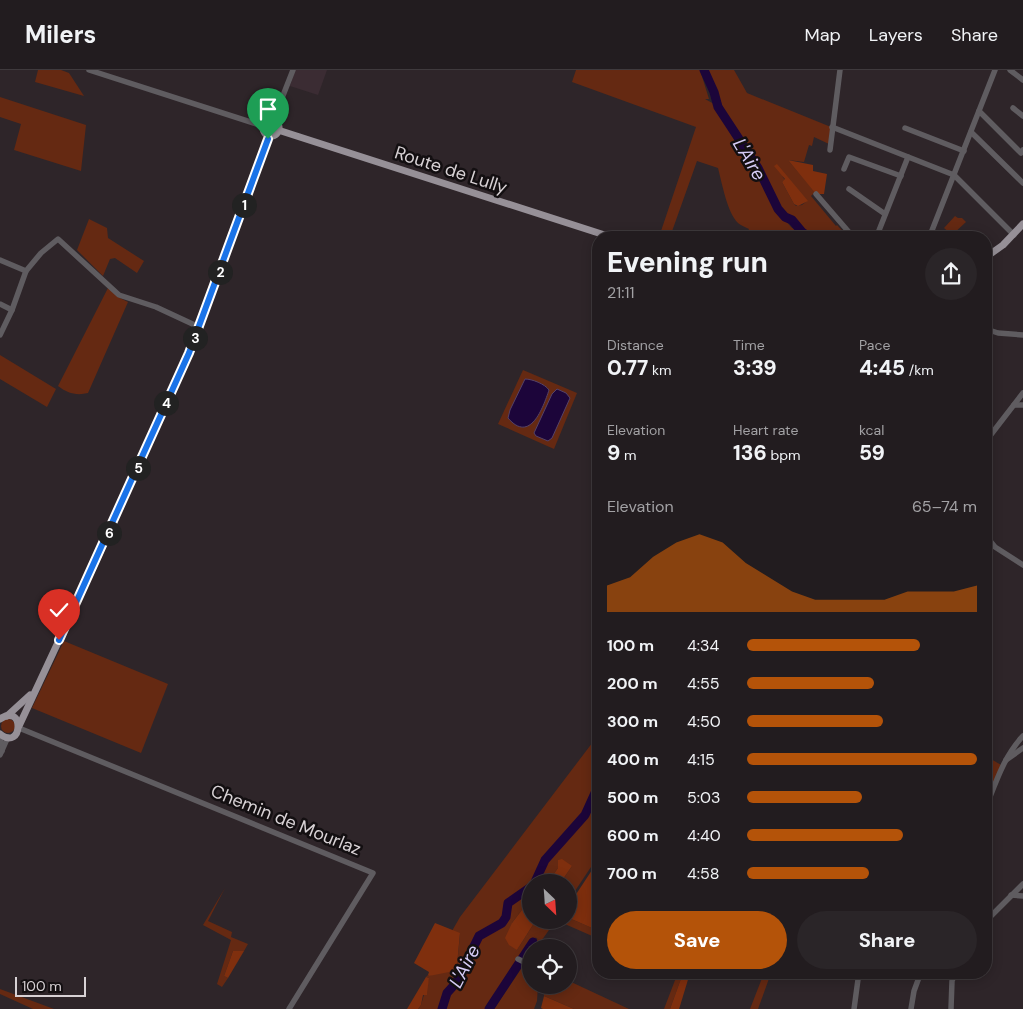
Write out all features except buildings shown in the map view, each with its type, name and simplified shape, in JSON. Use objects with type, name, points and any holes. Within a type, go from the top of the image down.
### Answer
[{"type":"main road","points":[[273,121],[277,124],[278,130],[275,135],[269,136],[265,133],[263,126],[267,122],[273,121]]},
{"type":"main road","name":"Route de Lully","points":[[278,130],[592,231]]},
{"type":"main road","points":[[0,735],[8,737],[16,734],[35,689],[100,552],[199,327],[269,136]]},
{"type":"main road","points":[[992,254],[998,250],[1023,224]]},
{"type":"main road","points":[[992,258],[1006,248],[1023,231]]},
{"type":"main road","points":[[2,717],[20,706],[35,689]]},
{"type":"main road","points":[[2,717],[16,719],[19,727]]},
{"type":"street","points":[[89,70],[263,126]]},
{"type":"street","points":[[273,121],[293,70]]},
{"type":"street","points":[[830,150],[840,70]]},
{"type":"street","points":[[932,231],[995,70]]},
{"type":"street","points":[[1010,70],[1023,80]]},
{"type":"street","points":[[1013,108],[1023,116]]},
{"type":"street","points":[[979,111],[1021,153],[1023,150]]},
{"type":"street","points":[[832,127],[954,175],[1014,234]]},
{"type":"street","points":[[905,128],[964,150]]},
{"type":"street","points":[[971,132],[1023,183]]},
{"type":"street","points":[[844,169],[849,157],[901,176]]},
{"type":"street","points":[[879,231],[908,157]]},
{"type":"street","points":[[849,189],[885,214]]},
{"type":"street","points":[[816,194],[848,231]]},
{"type":"street","points":[[0,335],[12,310],[26,271],[41,253],[58,239],[119,294],[156,307],[199,327]]},
{"type":"street","points":[[0,260],[26,271]]},
{"type":"street","points":[[0,304],[12,310]]},
{"type":"street","points":[[992,331],[1023,335]]},
{"type":"street","points":[[992,433],[1023,395]]},
{"type":"street","points":[[1014,405],[1023,405]]},
{"type":"street","points":[[992,543],[1023,565]]},
{"type":"street","name":"Chemin de Mourlaz","points":[[19,727],[373,873],[289,1009]]},
{"type":"street","points":[[0,735],[1,753]]},
{"type":"street","points":[[992,792],[1005,760],[1023,736]]},
{"type":"street","points":[[1,753],[8,737]]},
{"type":"street","points":[[1005,760],[1023,748]]},
{"type":"street","points":[[992,915],[1023,884]]},
{"type":"street","points":[[1011,895],[1023,896]]},
{"type":"street","points":[[518,959],[522,962]]},
{"type":"street","points":[[854,1009],[858,979]]},
{"type":"street","points":[[911,1009],[918,979]]},
{"type":"street","points":[[951,1009],[953,979]]},
{"type":"shaded area","points":[[38,70],[61,70],[69,73],[84,96],[35,82]]},
{"type":"shaded area","points":[[295,70],[327,70],[318,95],[290,86]]},
{"type":"shaded area","points":[[576,70],[700,70],[709,99],[705,99],[714,104],[755,174],[763,183],[777,214],[797,231],[748,231],[749,229],[738,223],[731,212],[725,197],[718,168],[697,161],[672,231],[661,231],[696,127],[572,82]]},
{"type":"shaded area","points":[[706,70],[734,70],[747,93],[831,127],[829,144],[814,137],[812,146],[809,145],[804,162],[788,160],[815,192],[811,196],[842,231],[805,231],[802,229],[793,218],[780,208],[761,168],[727,116]],"holes":[[[782,176],[807,201],[802,205],[796,206],[782,182],[785,180]]]},
{"type":"shaded area","points":[[0,97],[86,125],[81,171],[14,150],[21,124],[0,117]]},
{"type":"shaded area","points":[[788,160],[813,165],[813,171],[827,174],[824,194],[816,194]]},
{"type":"shaded area","points":[[777,164],[808,201],[798,206],[794,204],[782,182],[785,179],[774,166]]},
{"type":"shaded area","points":[[955,216],[962,218],[966,222],[956,231],[947,231],[944,228]]},
{"type":"shaded area","points":[[89,219],[107,228],[108,238],[144,261],[137,273],[115,258],[110,259],[103,276],[77,250]]},
{"type":"shaded area","points":[[108,288],[118,297],[128,302],[88,393],[76,394],[68,392],[58,386]]},
{"type":"shaded area","points":[[0,355],[56,389],[47,407],[0,379]]},
{"type":"shaded area","points":[[523,370],[577,393],[554,449],[498,424]]},
{"type":"shaded area","points":[[525,379],[538,382],[549,390],[539,414],[529,425],[523,427],[516,425],[508,418]]},
{"type":"shaded area","points":[[557,389],[566,393],[570,398],[552,438],[548,441],[536,436],[534,433],[552,394]]},
{"type":"shaded area","points":[[64,641],[168,684],[141,753],[32,708]]},
{"type":"shaded area","points":[[5,719],[11,719],[15,726],[11,733],[5,733],[1,729],[1,723]]},
{"type":"shaded area","points":[[592,743],[592,866],[578,886],[578,874],[566,874],[572,866],[558,868],[554,874],[522,874],[522,910],[512,923],[517,950],[522,942],[522,954],[515,961],[517,962],[485,1009],[418,1009],[429,978],[426,977],[457,965],[460,934],[452,931],[460,917]]},
{"type":"shaded area","points":[[992,760],[1001,765],[992,787]]},
{"type":"shaded area","points":[[562,859],[572,866],[566,874],[554,874],[558,868],[558,860]]},
{"type":"shaded area","points":[[592,870],[592,928],[578,922],[578,891]]},
{"type":"shaded area","points":[[225,888],[208,921],[232,932],[231,937],[248,944],[244,951],[233,951],[224,976],[228,978],[222,987],[217,984],[231,940],[203,925]]},
{"type":"shaded area","points":[[522,910],[522,929],[530,929],[524,939],[522,939],[517,950],[509,945],[505,938],[512,923]]},
{"type":"shaded area","points":[[578,922],[592,928],[592,936],[576,929],[578,929]]},
{"type":"shaded area","points":[[435,923],[460,933],[457,965],[449,972],[429,976],[429,972],[414,963]]},
{"type":"shaded area","points":[[530,929],[550,929],[543,939],[538,939],[534,936],[536,938],[524,939]]},
{"type":"shaded area","points":[[233,951],[244,951],[228,978],[224,976]]},
{"type":"shaded area","points":[[522,967],[522,994],[537,994],[534,1009],[494,1009]]},
{"type":"shaded area","points":[[426,977],[429,978],[427,995],[423,995],[418,1009],[407,1009]]},
{"type":"shaded area","points":[[675,979],[681,979],[670,1009],[664,1009]]},
{"type":"shaded area","points":[[681,979],[688,979],[679,1009],[670,1009]]},
{"type":"shaded area","points":[[762,979],[769,979],[758,1009],[750,1009]]},
{"type":"shaded area","points":[[577,985],[629,1009],[574,1009],[544,996],[544,994],[577,994]]},
{"type":"shaded area","points":[[0,989],[54,1009],[33,1009],[0,994]]},
{"type":"shaded area","points":[[544,996],[574,1009],[543,1009],[541,1008]]},
{"type":"waterway","name":"L'Aire","points":[[704,70],[714,92],[718,107],[758,168],[778,209],[785,217],[792,220],[801,231]]},
{"type":"waterway","name":"L'Aire","points":[[539,874],[545,860],[585,815],[592,800]]},
{"type":"waterway","name":"L'Aire","points":[[442,1009],[447,993],[456,983],[479,936],[502,923],[506,917],[508,903],[522,893]]},
{"type":"waterway","points":[[489,1009],[522,959]]},
{"type":"route","points":[[59,640],[189,353],[268,139]]}]
